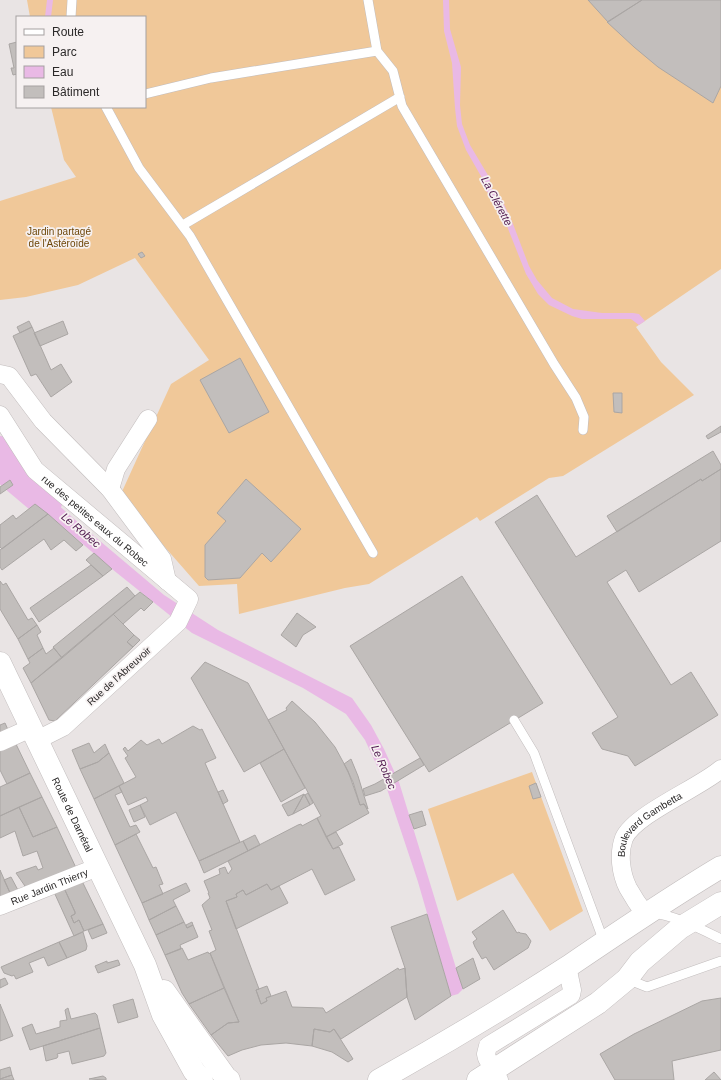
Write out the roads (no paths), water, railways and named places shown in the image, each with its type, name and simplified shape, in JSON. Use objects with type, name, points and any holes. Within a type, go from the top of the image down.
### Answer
[{"type":"main road","name":"Route de Darnétal","points":[[0,664],[146,965],[164,1015],[194,1071],[202,1080]]},
{"type":"main road","points":[[379,1080],[469,1029],[568,966],[679,892],[721,867]]},
{"type":"main road","points":[[490,1077],[598,1003],[627,979],[640,962],[680,928],[721,903]]},
{"type":"main road","name":"Route de Darnétal","points":[[146,965],[226,1078],[229,1080]]},
{"type":"street","points":[[0,374],[9,376],[43,421],[110,489],[162,559],[167,582]]},
{"type":"street","name":"rue des petites eaux du Robec","points":[[0,414],[34,470],[189,599]]},
{"type":"street","points":[[110,489],[116,469],[148,419]]},
{"type":"street","points":[[0,436],[14,458],[27,458]]},
{"type":"street","name":"Rue de l'Abreuvoir","points":[[0,742],[63,727],[178,622],[189,599]]},
{"type":"street","name":"Boulevard Gambetta","points":[[645,914],[628,888],[622,868],[620,855],[625,837],[632,828],[646,816],[721,769]]},
{"type":"street","name":"Rue Jardin Thierry","points":[[0,906],[98,867]]},
{"type":"street","points":[[490,1077],[486,1054],[488,1046],[571,995],[572,990],[568,966]]},
{"type":"lane","points":[[71,16],[72,0]]},
{"type":"lane","points":[[368,0],[377,51],[393,71],[402,106],[554,364],[576,398],[584,417],[583,430]]},
{"type":"lane","points":[[146,94],[211,78],[377,51]]},
{"type":"lane","points":[[183,225],[400,97]]},
{"type":"lane","points":[[107,108],[139,168],[183,225],[373,553]]},
{"type":"lane","points":[[514,720],[534,752],[604,942]]},
{"type":"lane","points":[[645,914],[659,913],[721,938]]},
{"type":"lane","points":[[627,979],[647,988],[721,961]]},
{"type":"water","name":"La Clérette","points":[[443,0],[449,0],[450,29],[461,67],[460,105],[462,124],[470,145],[489,177],[492,189],[502,200],[529,266],[537,280],[552,298],[573,309],[602,313],[639,314],[645,321],[639,325],[631,319],[582,319],[572,316],[549,305],[538,294],[526,274],[499,206],[495,199],[486,191],[482,178],[466,150],[457,126],[452,63],[444,31]]},
{"type":"water","points":[[0,443],[8,458],[0,464]]},
{"type":"water","points":[[14,462],[31,481],[164,595],[218,630],[352,698],[371,725],[399,782],[463,989],[458,994],[451,996],[418,882],[385,783],[365,740],[346,714],[303,688],[192,633],[112,569],[36,504],[3,470]]},
{"type":"waterway","points":[[48,16],[50,0]]},
{"type":"waterway","name":"Le Robec","points":[[0,454],[14,473],[45,499]]},
{"type":"park label","name":"Jardin partagé de l'Astéroïde","points":[[59,236]]}]
